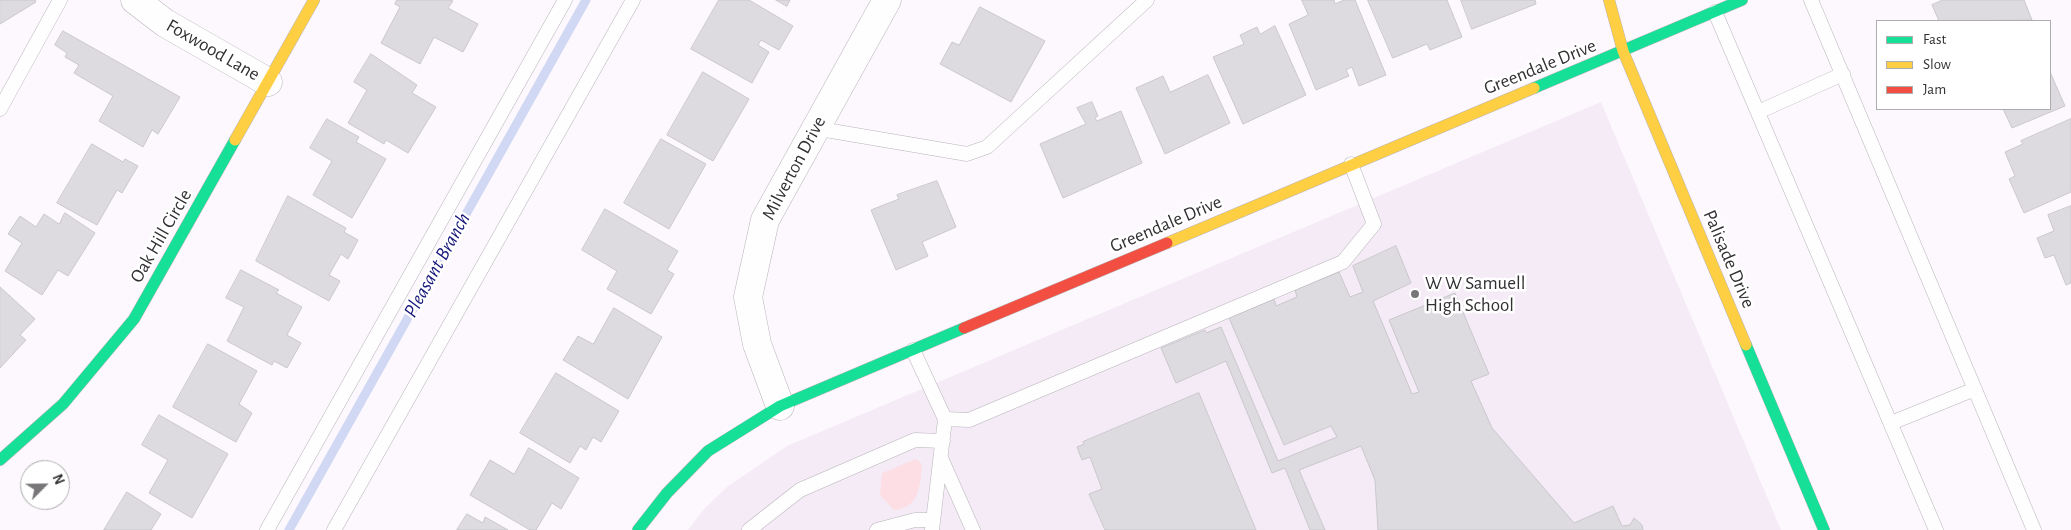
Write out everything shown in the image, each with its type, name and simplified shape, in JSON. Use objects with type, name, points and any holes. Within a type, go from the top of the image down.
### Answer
[{"type":"street","name":"Foxwood Lane","points":[[135,0],[165,23],[268,82]]},
{"type":"street","name":"Oak Hill Circle","points":[[0,460],[63,404],[134,318],[314,0]]},
{"type":"street","name":"Milverton Drive","points":[[780,406],[757,344],[748,297],[765,220],[886,0]]},
{"type":"street","name":"Palisade Drive","points":[[1609,0],[1623,52],[1824,530]]},
{"type":"street","name":"Greendale Drive","points":[[638,530],[667,493],[708,452],[780,406],[1351,164],[1623,52],[1742,0]]},
{"type":"lane","points":[[0,109],[60,0]]},
{"type":"lane","points":[[267,530],[565,0]]},
{"type":"lane","points":[[334,530],[633,0]]},
{"type":"lane","points":[[814,128],[967,154],[987,147],[1147,0]]},
{"type":"lane","points":[[1811,0],[2034,530]]},
{"type":"lane","points":[[1715,12],[1936,530]]},
{"type":"lane","points":[[1758,112],[1843,74]]},
{"type":"lane","points":[[945,419],[969,420],[1343,262],[1374,224],[1351,164]]},
{"type":"lane","points":[[877,530],[915,520],[932,525],[945,419],[914,350]]},
{"type":"lane","points":[[1891,423],[1975,389]]},
{"type":"lane","points":[[749,530],[800,490],[916,440],[943,441]]},
{"type":"lane","points":[[941,457],[973,530]]},
{"type":"shaded area","name":"W W Samuell High School","points":[[1601,102],[1781,530],[688,530],[704,509],[727,487],[787,446]]},
{"type":"shaded area","points":[[916,459],[922,464],[917,494],[909,505],[894,510],[880,495],[882,473]]},
{"type":"building","points":[[0,0],[35,0],[36,2],[0,24]]},
{"type":"building","points":[[397,0],[450,0],[453,1],[448,8],[478,24],[463,52],[434,37],[420,64],[381,43],[400,7],[395,4]]},
{"type":"building","points":[[719,0],[749,0],[793,26],[779,50],[761,40],[758,45],[769,52],[752,83],[691,49]]},
{"type":"building","points":[[776,0],[790,0],[787,6]]},
{"type":"building","points":[[1302,0],[1334,0],[1335,4],[1344,0],[1355,0],[1386,75],[1359,86],[1352,67],[1346,70],[1349,76],[1316,90],[1289,24],[1308,15]]},
{"type":"building","points":[[1368,0],[1447,0],[1462,37],[1430,50],[1427,44],[1393,58]]},
{"type":"building","points":[[1461,0],[1535,0],[1536,4],[1472,29]]},
{"type":"building","points":[[1943,0],[2024,0],[2032,20],[1939,20],[1932,5]]},
{"type":"building","points":[[980,7],[1045,41],[1011,102],[940,64],[952,42],[959,45]]},
{"type":"building","points":[[1275,26],[1306,95],[1243,124],[1213,57],[1244,44],[1240,35],[1257,27],[1260,34]]},
{"type":"building","points":[[63,31],[180,97],[158,134],[152,130],[143,147],[99,121],[113,96],[74,73],[79,65],[65,57],[67,53],[55,45]]},
{"type":"building","points":[[371,54],[417,85],[412,93],[436,107],[408,153],[386,140],[384,144],[348,123],[367,90],[354,82]]},
{"type":"building","points":[[703,72],[749,99],[713,161],[667,135]]},
{"type":"building","points":[[2051,74],[2065,106],[2012,128],[2003,110],[2051,110]]},
{"type":"building","points":[[1208,75],[1230,123],[1165,154],[1136,88],[1163,76],[1170,92]]},
{"type":"building","points":[[1092,102],[1098,116],[1095,118],[1097,121],[1121,111],[1142,163],[1063,198],[1040,144],[1086,124],[1077,108]]},
{"type":"building","points":[[327,119],[359,137],[356,142],[386,159],[352,218],[313,195],[332,161],[310,148]]},
{"type":"building","points":[[2071,119],[2071,192],[2024,213],[2009,179],[2015,176],[2005,152],[2023,144],[2021,141]]},
{"type":"building","points":[[661,139],[706,164],[669,229],[624,203]]},
{"type":"building","points":[[92,144],[123,162],[125,159],[138,166],[122,193],[117,190],[97,225],[57,203]]},
{"type":"building","points":[[937,181],[956,227],[922,242],[928,256],[896,270],[871,210],[899,199],[897,195]]},
{"type":"building","points":[[288,196],[346,228],[344,232],[358,240],[348,259],[341,254],[329,275],[340,281],[329,301],[256,261]]},
{"type":"building","points":[[2071,206],[2071,283],[2066,285],[2054,255],[2045,258],[2037,238],[2054,231],[2048,215]]},
{"type":"building","points":[[605,209],[678,251],[667,270],[674,274],[651,314],[607,289],[617,271],[582,250]]},
{"type":"building","points":[[65,213],[95,233],[68,276],[58,270],[42,295],[5,271],[22,243],[8,234],[20,216],[36,227],[44,214],[59,224]]},
{"type":"building","points":[[1396,246],[1411,283],[1373,301],[1412,394],[1419,392],[1389,320],[1455,293],[1489,374],[1471,381],[1492,428],[1574,523],[1613,506],[1622,526],[1630,525],[1634,518],[1642,525],[1643,530],[1378,530],[1375,480],[1361,446],[1299,470],[1325,530],[1310,530],[1285,468],[1272,473],[1226,361],[1176,383],[1161,348],[1205,330],[1206,333],[1221,327],[1278,461],[1337,437],[1331,426],[1284,445],[1229,318],[1274,299],[1276,306],[1297,297],[1295,290],[1339,272],[1350,297],[1363,292],[1353,266]]},
{"type":"building","points":[[241,270],[279,290],[276,293],[302,307],[287,335],[301,343],[287,368],[274,361],[272,365],[227,341],[244,307],[226,298]]},
{"type":"building","points":[[0,287],[35,319],[20,335],[26,340],[0,368]]},
{"type":"building","points":[[614,308],[662,337],[628,399],[563,360],[578,336],[593,344]]},
{"type":"building","points":[[208,344],[257,371],[239,404],[252,413],[236,442],[173,407]]},
{"type":"building","points":[[556,373],[619,411],[601,442],[593,437],[586,450],[580,446],[570,463],[520,433]]},
{"type":"building","points":[[1199,393],[1256,530],[1105,530],[1089,494],[1102,489],[1090,457],[1082,460],[1077,447],[1084,444],[1083,442]]},
{"type":"building","points":[[159,415],[228,454],[192,518],[149,493],[168,460],[142,445]]},
{"type":"building","points":[[529,448],[579,478],[561,509],[552,503],[536,530],[530,530],[470,495],[490,460],[514,474]]},
{"type":"building","points":[[127,492],[161,514],[151,530],[104,530]]},
{"type":"building","points":[[467,514],[483,523],[485,517],[508,530],[457,530]]},
{"type":"waterway","name":"Pleasant Branch","points":[[289,530],[586,0]]},
{"type":"traffic: fast","points":[[1534,88],[1742,0]]},
{"type":"traffic: fast","points":[[0,460],[63,404],[134,319],[235,140]]},
{"type":"traffic: fast","points":[[638,530],[667,493],[708,451],[780,406],[964,328]]},
{"type":"traffic: fast","points":[[1746,345],[1824,530]]},
{"type":"traffic: slow","points":[[235,140],[314,0]]},
{"type":"traffic: slow","points":[[1609,0],[1623,51],[1746,345]]},
{"type":"traffic: slow","points":[[1167,243],[1534,88]]},
{"type":"traffic: jam","points":[[964,328],[1167,243]]},
{"type":"place","name":"W W Samuell High School","points":[[1415,294]]}]
